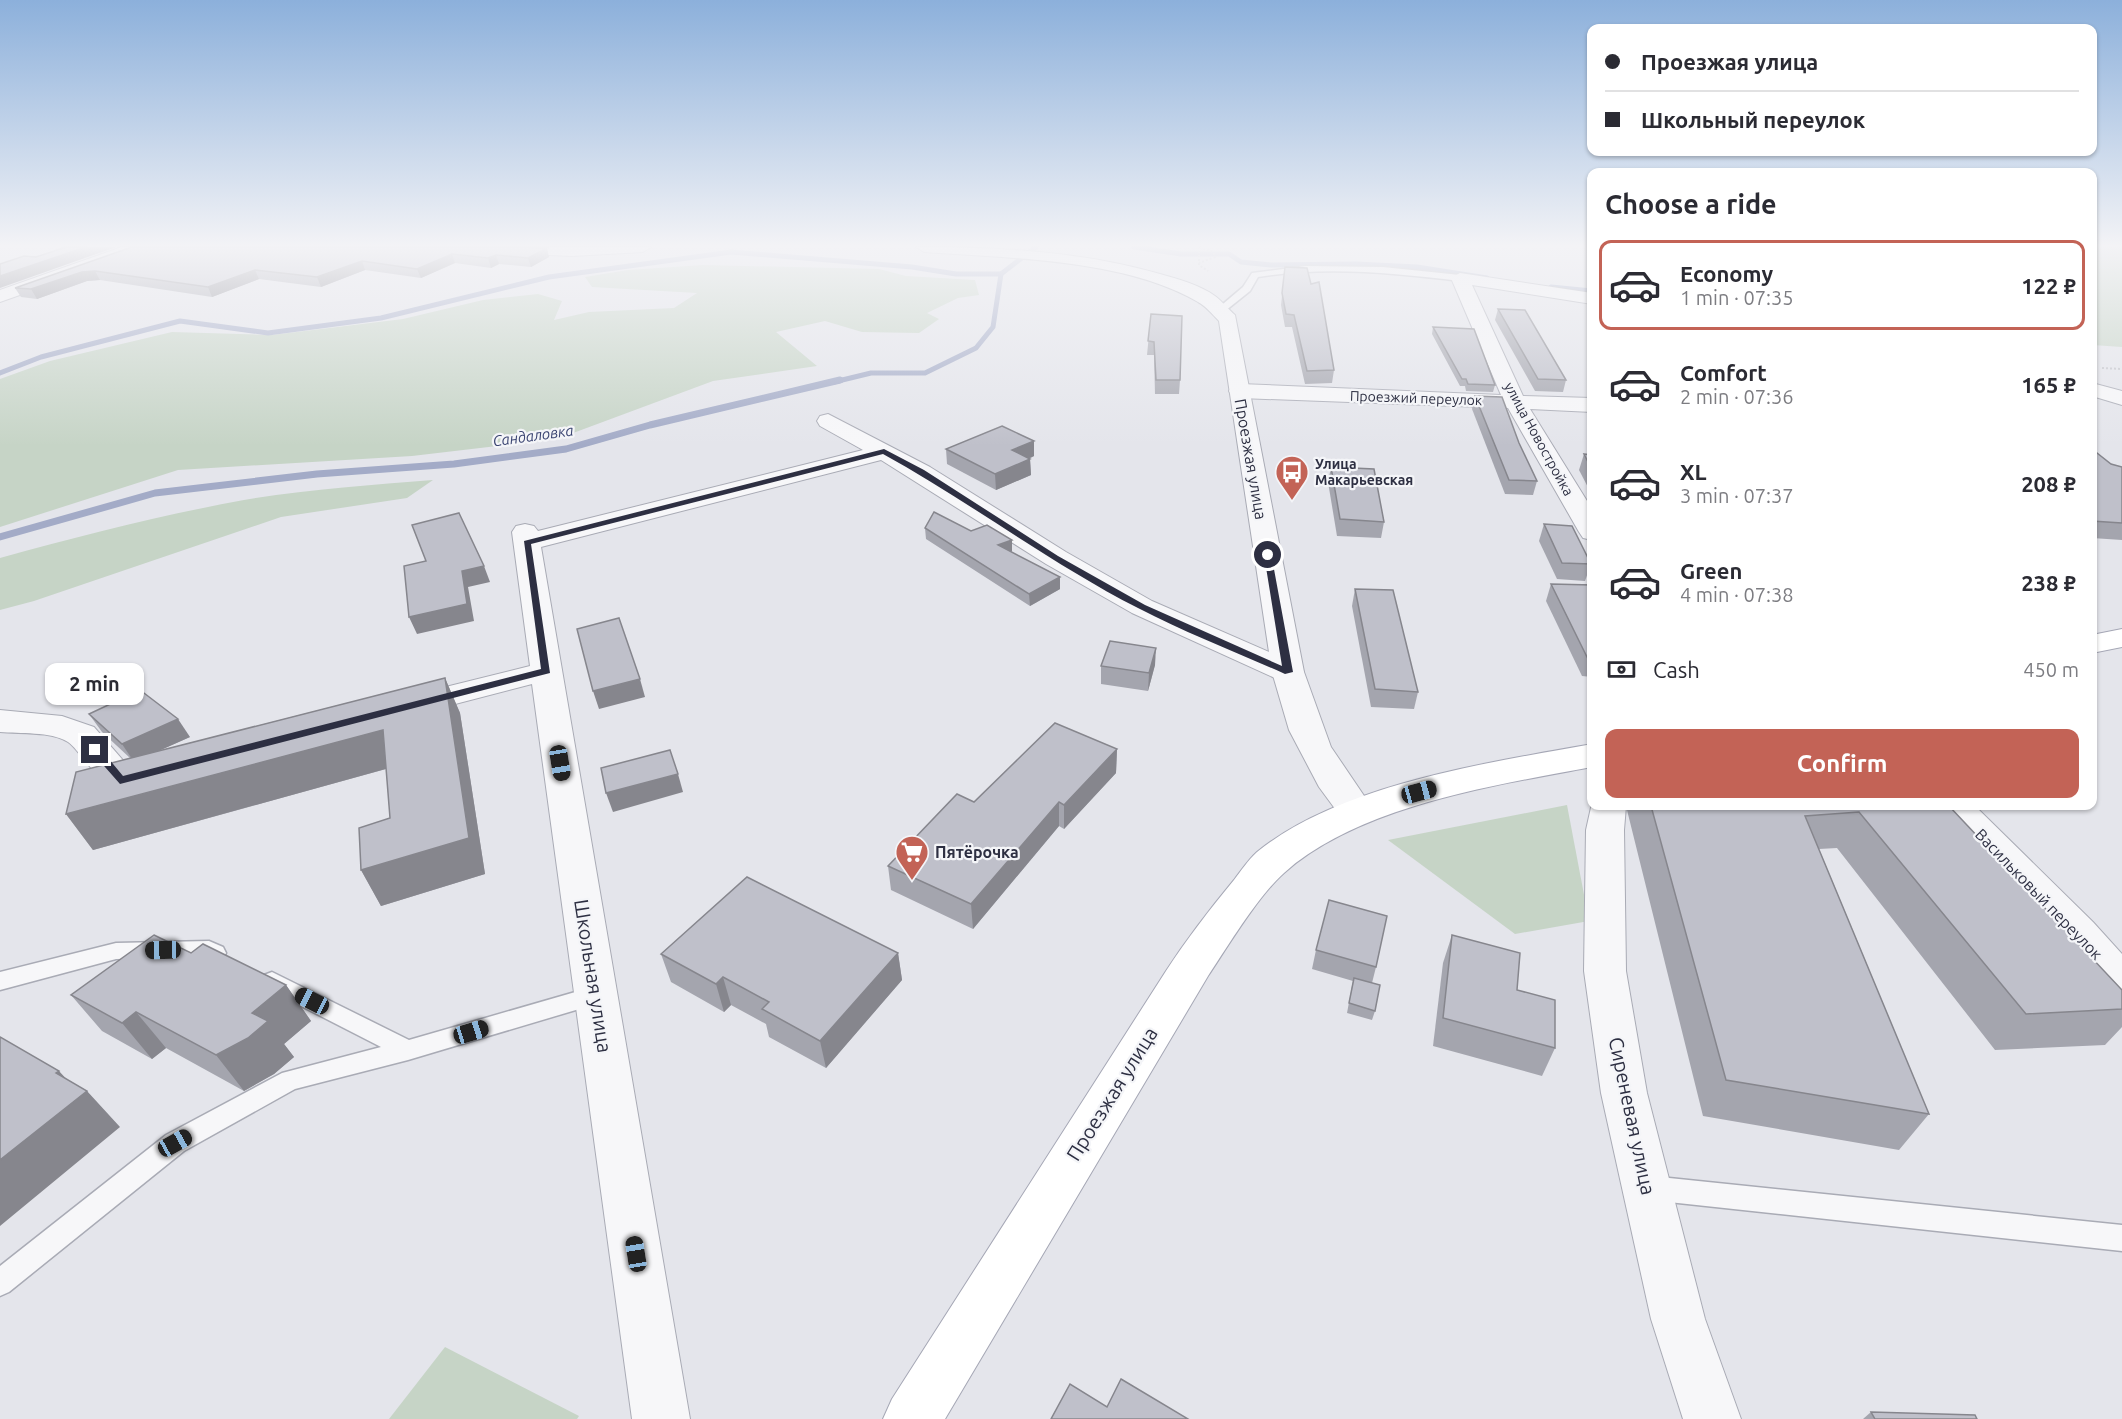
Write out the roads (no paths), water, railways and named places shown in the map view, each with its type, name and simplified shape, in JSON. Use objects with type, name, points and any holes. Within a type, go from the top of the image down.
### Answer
[{"type":"main road","name":"Проезжая улица","points":[[912,1419],[1173,996],[1232,909],[1271,862],[1323,829],[1357,812],[1397,798],[1461,781],[1587,756]]},
{"type":"street","name":"Проезжая улица","points":[[1225,313],[1228,319],[1288,672],[1300,719],[1330,780],[1357,812]]},
{"type":"street","name":"улица Новостройка","points":[[1476,313],[1515,402],[1587,524]]},
{"type":"street","points":[[2097,390],[2122,398]]},
{"type":"street","name":"Проезжий переулок","points":[[1240,391],[1587,405]]},
{"type":"street","points":[[828,421],[921,472],[1056,558],[1142,607],[1288,672]]},
{"type":"street","name":"Школьная улица","points":[[661,1419],[526,537],[884,452]]},
{"type":"street","points":[[385,712],[546,671]]},
{"type":"street","points":[[0,721],[62,727],[82,735],[120,780],[178,765]]},
{"type":"street","name":"Сиреневая улица","points":[[1608,810],[1605,830],[1605,971],[1624,1093],[1678,1319],[1712,1419]]},
{"type":"street","name":"Васильковый переулок","points":[[1958,810],[2079,933],[2122,984]]},
{"type":"lane","points":[[0,981],[116,951],[209,949],[230,960]]},
{"type":"lane","points":[[250,970],[408,1050]]},
{"type":"lane","points":[[0,1283],[175,1143],[290,1080],[408,1050],[596,995]]},
{"type":"lane","points":[[1646,1187],[2122,1238]]},
{"type":"waterway","points":[[0,373],[41,357],[180,321],[268,333],[381,318],[401,313]]},
{"type":"waterway","name":"Сандаловка","points":[[834,382],[871,373],[925,373],[976,348],[993,327],[995,313]]},
{"type":"waterway","name":"Сандаловка","points":[[0,537],[155,493],[317,474],[454,464],[566,449],[650,425],[840,380]]},
{"type":"place","name":"Улица Макарьевская","points":[[1292,501]]},
{"type":"place","name":"Пятёрочка","points":[[912,881]]}]
